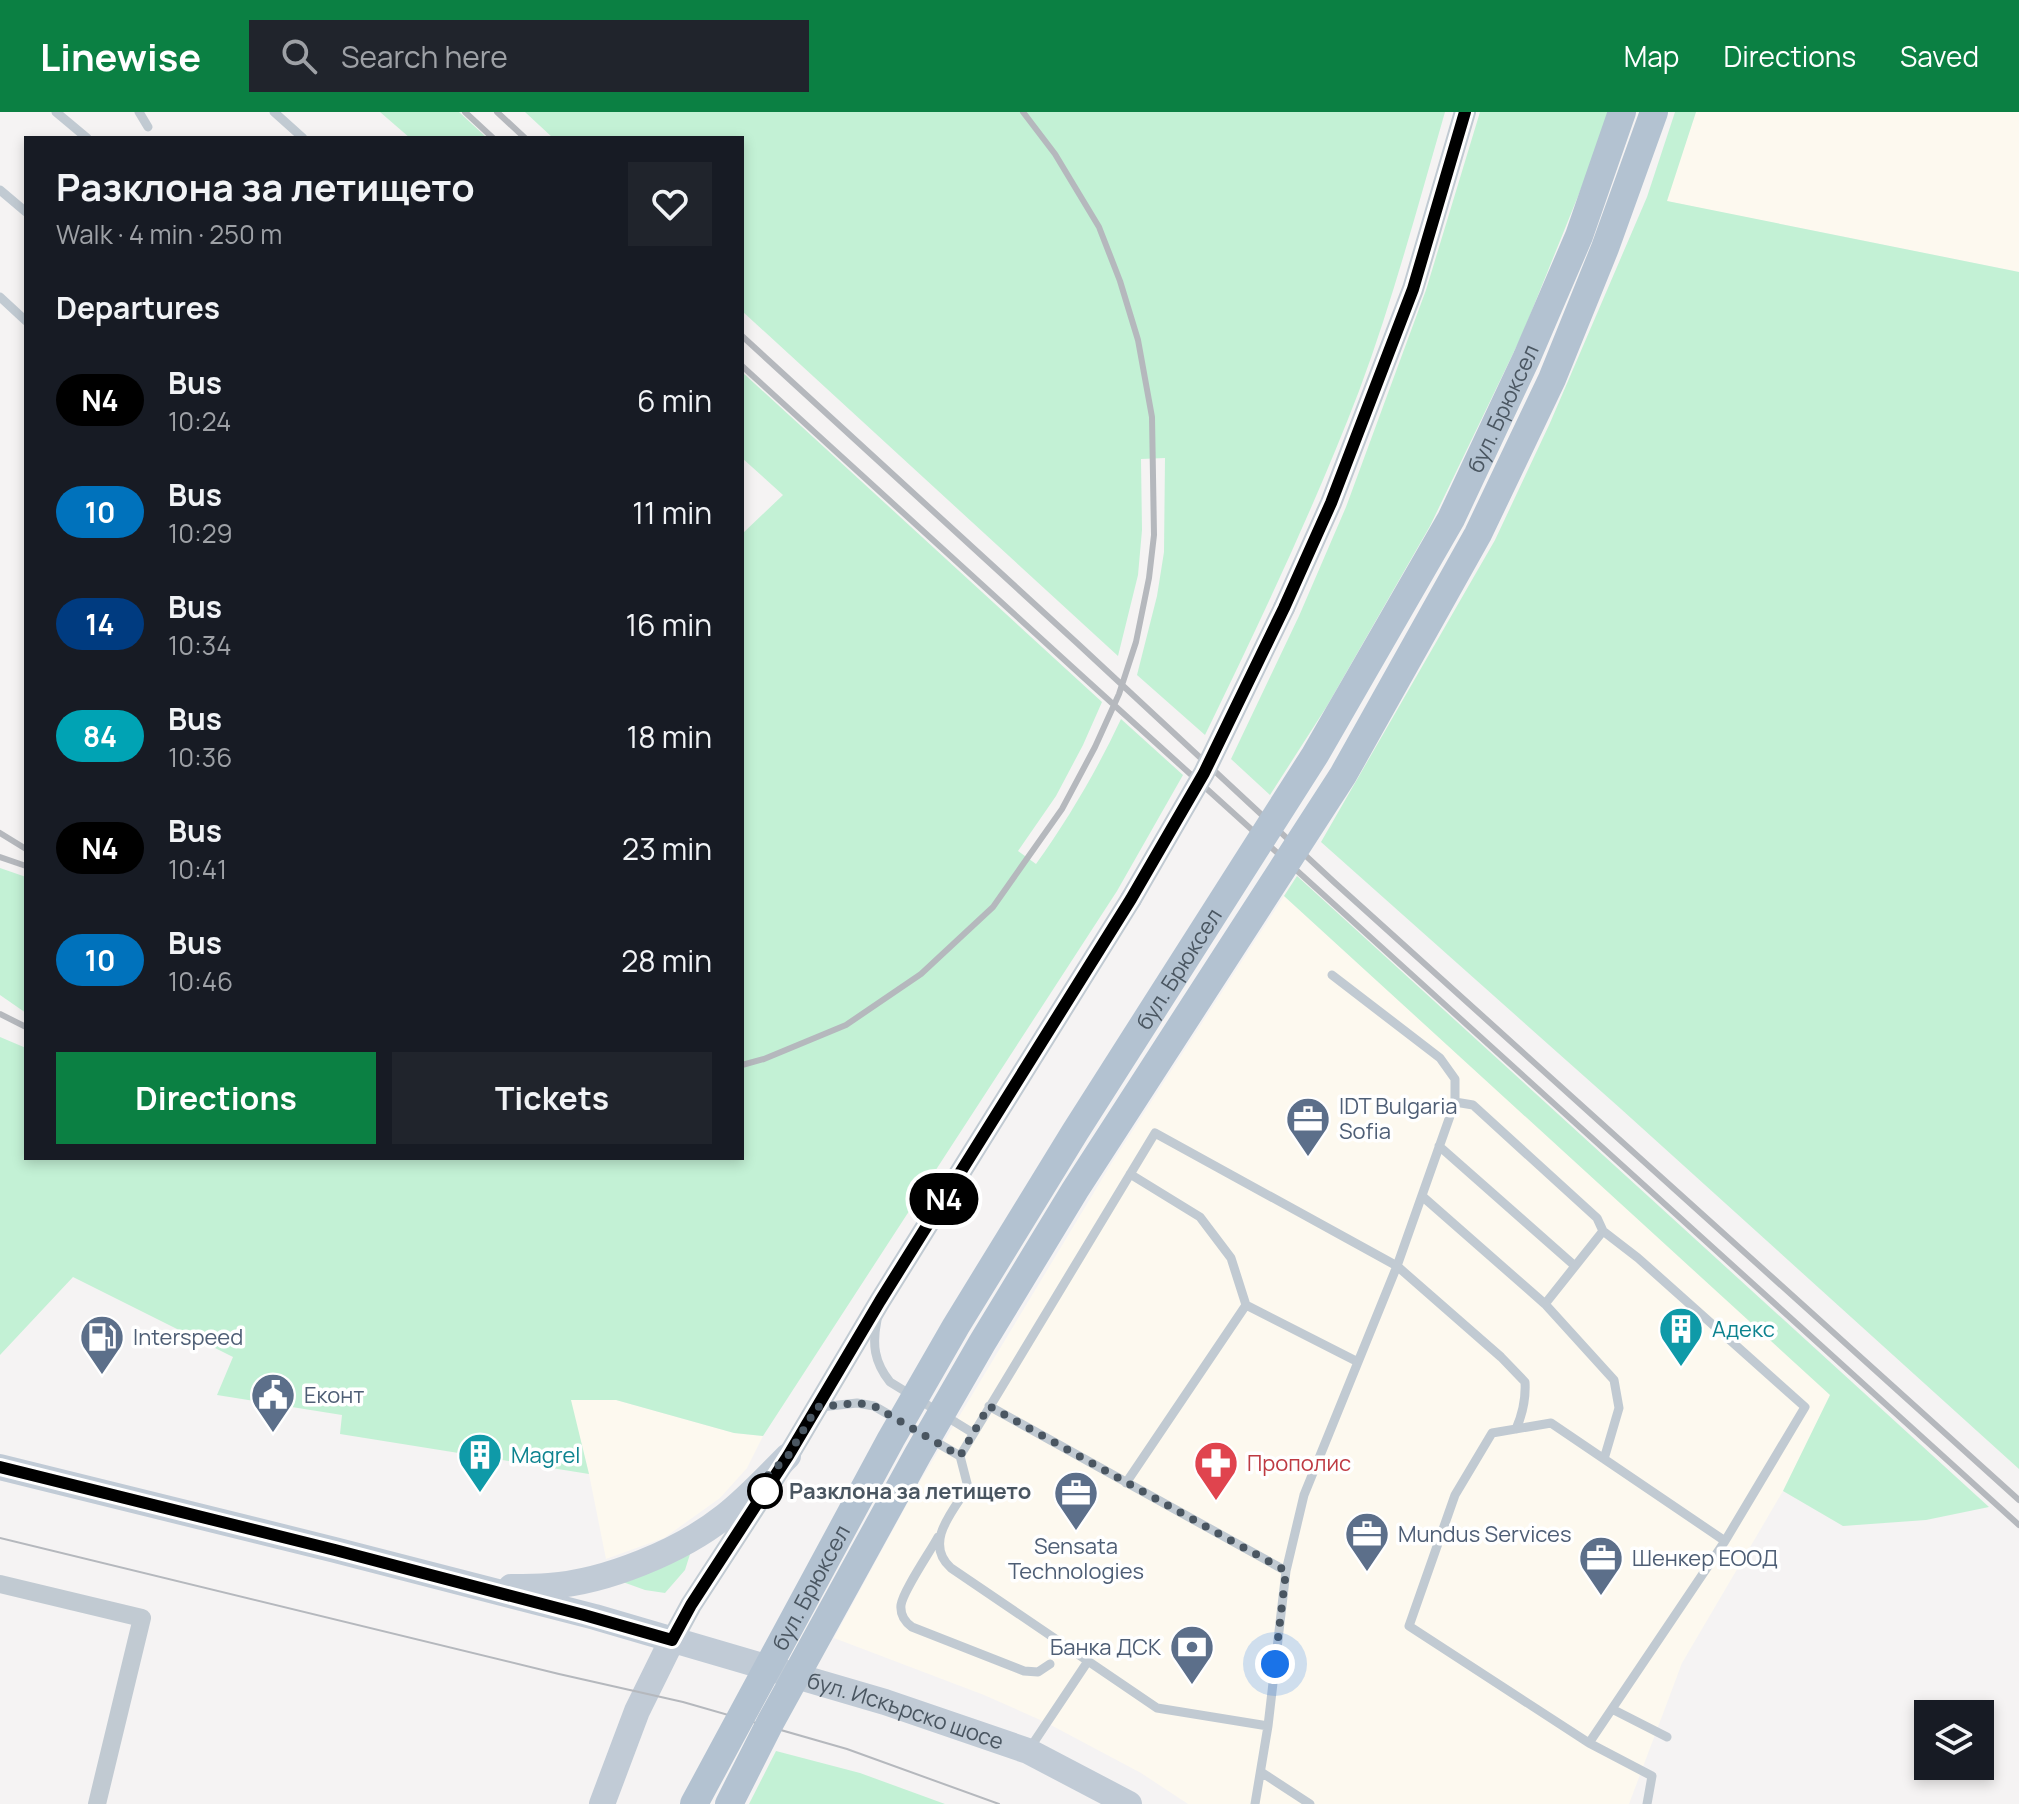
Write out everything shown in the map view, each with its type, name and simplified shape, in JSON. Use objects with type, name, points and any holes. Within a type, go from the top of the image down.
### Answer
[{"type":"main road","name":"бул. Брюксел","points":[[694,1804],[891,1439],[956,1326],[1083,1119],[1315,755],[1451,519],[1527,357],[1579,236],[1622,112]]},
{"type":"main road","name":"бул. Брюксел","points":[[729,1804],[903,1480],[982,1343],[1075,1190],[1343,775],[1478,534],[1552,379],[1605,248],[1654,112]]},
{"type":"main road","points":[[479,1588],[551,1586],[642,1563],[699,1534],[726,1515],[788,1456]]},
{"type":"main road","name":"бул. Искърско шосе","points":[[0,1467],[584,1615],[885,1702],[1028,1751],[1129,1804]]},
{"type":"main road","points":[[602,1804],[637,1711],[672,1640]]},
{"type":"street","points":[[672,1640],[1131,899],[1204,773],[1331,503],[1413,289],[1465,112]]},
{"type":"street","points":[[0,1584],[142,1618],[97,1804]]},
{"type":"lane","points":[[56,112],[85,136]]},
{"type":"lane","points":[[139,112],[148,127]]},
{"type":"lane","points":[[274,112],[301,136]]},
{"type":"lane","points":[[0,190],[24,210]]},
{"type":"lane","points":[[0,297],[24,319]]},
{"type":"lane","points":[[1255,1804],[1268,1726],[1286,1571],[1304,1495],[1397,1266],[1455,1102],[1455,1079],[1440,1058],[1332,975]]},
{"type":"lane","points":[[1455,1102],[1473,1105],[1597,1218],[1603,1231],[1638,1258],[1805,1407],[1725,1541],[1589,1743]]},
{"type":"lane","points":[[1050,1664],[1038,1672],[1031,1672],[912,1627],[903,1617],[901,1604],[968,1487],[960,1456],[1155,1133],[1397,1266],[1501,1357],[1525,1382],[1526,1397],[1516,1429]]},
{"type":"lane","points":[[1439,1146],[1575,1266]]},
{"type":"lane","points":[[1130,1174],[1200,1217],[1231,1258],[1246,1305],[1358,1362]]},
{"type":"lane","points":[[1422,1196],[1545,1304],[1614,1380],[1619,1408],[1604,1459]]},
{"type":"lane","points":[[1545,1304],[1603,1231]]},
{"type":"lane","points":[[880,1301],[873,1338],[874,1354],[880,1370],[901,1391],[973,1433]]},
{"type":"lane","points":[[1126,1483],[1246,1305]]},
{"type":"lane","points":[[817,1407],[857,1403],[874,1406],[960,1456]]},
{"type":"lane","points":[[989,1406],[1286,1571]]},
{"type":"lane","points":[[1647,1804],[1652,1776],[1589,1743],[1409,1626],[1455,1495],[1492,1433],[1551,1423],[1725,1541]]},
{"type":"lane","points":[[941,1531],[940,1555],[951,1568],[1157,1708],[1268,1726]]},
{"type":"lane","points":[[1028,1751],[1088,1661]]},
{"type":"lane","points":[[1612,1709],[1667,1737]]},
{"type":"lane","points":[[1261,1772],[1310,1804]]},
{"type":"shaded area","points":[[1696,112],[2019,112],[2019,272],[1666,201]]},
{"type":"shaded area","points":[[1284,896],[1831,1395],[1783,1491],[1682,1663],[1629,1804],[1188,1804],[1141,1773],[1047,1723],[984,1695],[834,1638],[913,1493],[1111,1164]]},
{"type":"shaded area","points":[[570,1400],[616,1400],[734,1433],[763,1436],[747,1468],[720,1498],[664,1538],[606,1559]]},
{"type":"green space","points":[[380,112],[459,112],[485,136],[408,136]]},
{"type":"green space","points":[[525,112],[1445,112],[1394,287],[1359,391],[1286,564],[1205,735],[1137,675],[1157,596],[1164,552],[1165,458],[1141,459],[1142,530],[1138,575],[1118,656],[744,313],[744,136],[551,136]]},
{"type":"green space","points":[[1480,112],[1608,112],[1595,154],[1522,335],[1430,526],[1327,706],[1270,795],[1231,759],[1299,616],[1346,507],[1426,290]]},
{"type":"green space","points":[[1675,112],[1696,112],[1667,201],[2019,272],[2019,1469],[1321,842],[1495,540],[1550,423],[1647,197]]},
{"type":"green space","points":[[744,374],[1102,702],[1056,796],[1018,851],[1036,864],[1082,793],[1121,719],[1183,775],[1117,891],[763,1436],[734,1433],[616,1400],[571,1400],[589,1474],[340,1434],[342,1415],[217,1395],[233,1357],[73,1277],[0,1355],[0,1037],[24,1047],[24,1160],[744,1160],[744,532],[783,495],[744,460]]},
{"type":"green space","points":[[0,868],[24,876],[24,1012],[0,995]]},
{"type":"green space","points":[[1297,876],[1989,1507],[1926,1520],[1843,1526],[1783,1491],[1830,1395],[1284,896]]},
{"type":"green space","points":[[691,1551],[685,1570],[665,1593],[620,1581]]},
{"type":"green space","points":[[776,1751],[860,1773],[945,1804],[749,1804]]},
{"type":"tram line","points":[[0,1538],[683,1702],[847,1749],[999,1804]]},
{"type":"railway","points":[[465,112],[491,136]]},
{"type":"railway","points":[[497,112],[523,136]]},
{"type":"railway","points":[[744,1064],[846,1025],[921,974],[993,907],[1062,809],[1119,694],[1136,642],[1154,535],[1152,417],[1138,340],[1099,227],[1055,154],[1023,112]]},
{"type":"railway","points":[[744,338],[1334,882],[2019,1500]]},
{"type":"railway","points":[[744,368],[2019,1525]]},
{"type":"railway","points":[[0,833],[24,848]]},
{"type":"railway","points":[[0,857],[24,865]]},
{"type":"railway","points":[[0,1014],[24,1026]]},
{"type":"bus line","name":"N4","points":[[0,1467],[335,1550],[672,1640],[1131,899],[1204,773],[1251,680],[1331,503],[1413,289],[1465,112]]},
{"type":"place","name":"IDT Bulgaria Sofia","points":[[1308,1158]]},
{"type":"place","name":"Адекс","points":[[1681,1368]]},
{"type":"place","name":"Interspeed","points":[[102,1376]]},
{"type":"place","name":"Еконт","points":[[273,1434]]},
{"type":"place","name":"Разклона за летището","points":[[765,1491]]},
{"type":"place","name":"Magrel","points":[[480,1494]]},
{"type":"place","name":"Прополис","points":[[1216,1502]]},
{"type":"place","name":"Sensata Technologies","points":[[1076,1532]]},
{"type":"place","name":"Mundus Services","points":[[1367,1573]]},
{"type":"place","name":"Шенкер ЕООД","points":[[1601,1597]]},
{"type":"place","name":"Банка ДСК","points":[[1192,1686]]},
{"type":"route","points":[[765,1491],[755,1488],[788,1456],[817,1407],[857,1403],[874,1406],[960,1456],[989,1406],[1286,1571],[1275,1664]]}]
